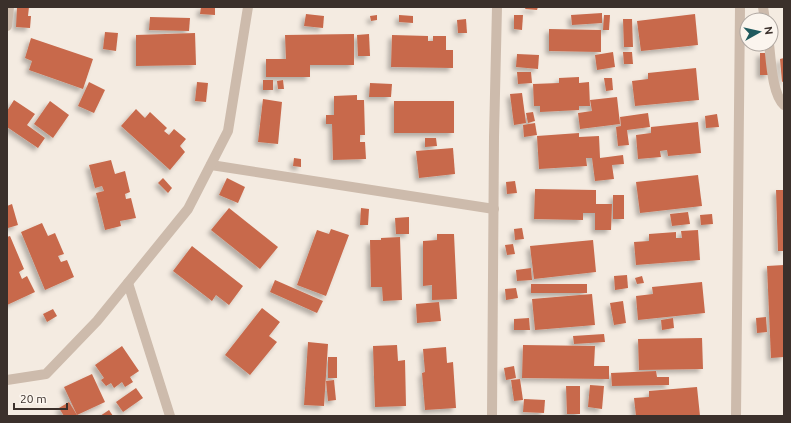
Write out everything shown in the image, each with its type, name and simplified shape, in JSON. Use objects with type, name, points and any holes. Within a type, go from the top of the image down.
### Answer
[{"type":"street","points":[[7,26],[9,7]]},
{"type":"street","points":[[7,380],[46,374],[97,321],[188,209],[228,131],[248,7]]},
{"type":"street","points":[[492,416],[498,7]]},
{"type":"street","points":[[736,416],[740,7]]},
{"type":"street","points":[[770,52],[776,88],[780,101],[784,105]]},
{"type":"street","points":[[211,165],[494,209]]},
{"type":"street","points":[[128,283],[170,416]]},
{"type":"building","points":[[17,7],[29,7],[28,16],[31,16],[30,28],[16,27]]},
{"type":"building","points":[[201,7],[215,7],[215,15],[200,14]]},
{"type":"building","points":[[526,7],[538,7],[537,10],[525,9]]},
{"type":"building","points":[[602,13],[602,23],[572,25],[571,15]]},
{"type":"building","points":[[306,14],[324,16],[323,28],[304,26]]},
{"type":"building","points":[[695,14],[698,45],[641,51],[637,21]]},
{"type":"building","points":[[377,15],[377,20],[371,21],[370,16]]},
{"type":"building","points":[[399,15],[413,16],[413,23],[399,22]]},
{"type":"building","points":[[514,15],[523,15],[522,30],[514,29]]},
{"type":"building","points":[[604,15],[610,15],[609,30],[603,30]]},
{"type":"building","points":[[150,17],[190,18],[189,31],[149,30]]},
{"type":"building","points":[[466,19],[467,33],[458,33],[457,20]]},
{"type":"building","points":[[623,19],[632,19],[633,47],[624,47]]},
{"type":"building","points":[[549,29],[601,30],[601,52],[549,51]]},
{"type":"building","points":[[105,32],[118,33],[116,51],[103,49]]},
{"type":"building","points":[[195,33],[196,65],[136,66],[136,35]]},
{"type":"building","points":[[354,34],[354,65],[310,65],[310,77],[266,77],[266,59],[286,59],[285,35]]},
{"type":"building","points":[[369,34],[370,56],[358,56],[357,35]]},
{"type":"building","points":[[392,35],[428,36],[428,41],[433,41],[433,36],[446,36],[446,50],[453,50],[453,68],[391,67]]},
{"type":"building","points":[[31,38],[93,59],[83,89],[29,70],[32,61],[25,58]]},
{"type":"building","points":[[613,52],[615,67],[597,70],[595,55]]},
{"type":"building","points":[[623,52],[632,52],[633,64],[624,64]]},
{"type":"building","points":[[760,53],[769,53],[769,75],[760,75]]},
{"type":"building","points":[[517,54],[539,55],[538,69],[516,67]]},
{"type":"building","points":[[784,58],[784,81],[782,82],[780,59]]},
{"type":"building","points":[[696,68],[699,100],[635,106],[632,81],[648,79],[648,73]]},
{"type":"building","points":[[517,72],[531,72],[532,83],[518,84]]},
{"type":"building","points":[[579,77],[579,83],[589,82],[590,106],[579,106],[579,110],[540,112],[540,106],[534,106],[533,84],[559,83],[559,78]]},
{"type":"building","points":[[604,78],[612,78],[613,90],[606,91]]},
{"type":"building","points":[[263,80],[273,80],[273,90],[263,90]]},
{"type":"building","points":[[283,80],[284,89],[278,89],[277,81]]},
{"type":"building","points":[[89,82],[105,90],[94,113],[78,106]]},
{"type":"building","points":[[197,82],[208,83],[206,102],[195,101]]},
{"type":"building","points":[[370,83],[392,84],[391,97],[369,97]]},
{"type":"building","points":[[522,93],[526,123],[514,125],[510,94]]},
{"type":"building","points":[[357,95],[357,100],[364,100],[365,135],[360,135],[360,142],[365,142],[366,159],[333,160],[332,124],[326,124],[326,115],[334,115],[334,96]]},
{"type":"building","points":[[617,97],[620,124],[580,129],[578,113],[592,111],[590,100]]},
{"type":"building","points":[[263,99],[282,102],[278,144],[258,142]]},
{"type":"building","points":[[14,100],[35,114],[27,125],[45,138],[38,148],[7,127],[7,111]]},
{"type":"building","points":[[50,101],[69,115],[53,138],[34,124]]},
{"type":"building","points":[[394,101],[454,101],[454,133],[394,133]]},
{"type":"building","points":[[136,109],[145,118],[150,112],[167,128],[164,131],[169,135],[174,129],[186,139],[180,146],[185,152],[170,170],[121,126]]},
{"type":"building","points":[[533,112],[535,121],[528,123],[526,113]]},
{"type":"building","points":[[648,113],[650,127],[627,130],[629,145],[618,146],[616,127],[621,126],[620,117]]},
{"type":"building","points":[[717,114],[719,127],[706,128],[705,116]]},
{"type":"building","points":[[698,122],[701,153],[668,156],[667,150],[660,151],[661,157],[638,159],[636,135],[651,133],[651,127]]},
{"type":"building","points":[[535,123],[537,135],[524,137],[523,125]]},
{"type":"building","points":[[579,133],[579,137],[599,136],[600,158],[623,155],[624,164],[612,165],[614,179],[595,181],[592,158],[586,158],[587,166],[539,169],[537,136]]},
{"type":"building","points":[[425,138],[436,138],[437,146],[425,147]]},
{"type":"building","points":[[453,148],[455,174],[419,178],[416,151]]},
{"type":"building","points":[[294,158],[301,159],[301,167],[293,166]]},
{"type":"building","points":[[111,160],[115,174],[125,171],[130,192],[125,194],[126,199],[131,198],[136,218],[120,221],[121,226],[105,230],[96,193],[104,191],[102,186],[95,188],[89,165]]},
{"type":"building","points":[[698,175],[702,206],[640,213],[636,182]]},
{"type":"building","points":[[163,178],[172,188],[168,193],[158,183]]},
{"type":"building","points":[[227,178],[245,187],[238,203],[219,195]]},
{"type":"building","points":[[515,181],[517,193],[507,194],[506,182]]},
{"type":"building","points":[[535,189],[596,190],[596,204],[612,204],[611,230],[595,230],[595,213],[583,213],[583,220],[534,219]]},
{"type":"building","points":[[776,190],[784,190],[784,251],[778,251]]},
{"type":"building","points":[[613,195],[624,195],[624,219],[613,219]]},
{"type":"building","points":[[12,204],[18,225],[8,228],[7,206]]},
{"type":"building","points":[[229,208],[278,247],[260,269],[211,230]]},
{"type":"building","points":[[361,208],[369,209],[368,225],[360,225]]},
{"type":"building","points":[[688,212],[690,224],[672,226],[670,214]]},
{"type":"building","points":[[712,214],[713,224],[701,225],[700,215]]},
{"type":"building","points":[[409,217],[409,234],[396,234],[395,218]]},
{"type":"building","points":[[42,223],[48,236],[55,233],[64,254],[58,256],[61,262],[67,260],[74,277],[45,290],[21,232]]},
{"type":"building","points":[[522,228],[524,239],[515,240],[514,229]]},
{"type":"building","points":[[331,229],[349,235],[326,296],[297,285],[317,230],[329,234]]},
{"type":"building","points":[[698,230],[700,260],[636,265],[634,242],[649,241],[649,234],[676,232],[676,238],[682,238],[681,231]]},
{"type":"building","points":[[437,234],[454,234],[457,299],[432,300],[432,285],[423,286],[423,241],[437,240]]},
{"type":"building","points":[[10,236],[24,269],[19,272],[22,279],[27,276],[35,292],[7,305],[7,237]]},
{"type":"building","points":[[400,237],[402,300],[383,301],[382,287],[371,287],[370,240]]},
{"type":"building","points":[[593,240],[596,272],[534,279],[530,246]]},
{"type":"building","points":[[513,244],[515,254],[507,255],[505,245]]},
{"type":"building","points":[[192,246],[243,286],[229,305],[216,295],[212,301],[173,271]]},
{"type":"building","points":[[784,265],[784,357],[771,358],[767,266]]},
{"type":"building","points":[[531,268],[532,280],[517,281],[516,270]]},
{"type":"building","points":[[627,275],[628,288],[615,290],[614,276]]},
{"type":"building","points":[[642,276],[644,283],[637,284],[635,278]]},
{"type":"building","points":[[275,280],[323,301],[317,313],[270,292]]},
{"type":"building","points":[[702,282],[705,313],[638,320],[636,296],[653,294],[652,287]]},
{"type":"building","points":[[531,284],[587,284],[587,293],[531,293]]},
{"type":"building","points":[[516,288],[518,298],[506,300],[505,289]]},
{"type":"building","points":[[592,294],[595,325],[535,330],[532,299]]},
{"type":"building","points":[[623,301],[626,323],[614,325],[610,303]]},
{"type":"building","points":[[439,302],[441,321],[417,323],[416,304]]},
{"type":"building","points":[[262,308],[280,322],[269,336],[277,342],[250,375],[225,355]]},
{"type":"building","points":[[53,309],[57,316],[47,322],[43,314]]},
{"type":"building","points":[[766,317],[767,332],[757,333],[756,318]]},
{"type":"building","points":[[529,318],[530,330],[514,330],[514,319]]},
{"type":"building","points":[[673,318],[674,328],[662,330],[661,320]]},
{"type":"building","points":[[604,334],[605,342],[574,344],[573,336]]},
{"type":"building","points":[[702,338],[703,369],[639,370],[638,339]]},
{"type":"building","points":[[308,342],[328,344],[324,406],[304,405]]},
{"type":"building","points":[[397,345],[398,361],[405,360],[406,406],[375,407],[373,346]]},
{"type":"building","points":[[523,345],[595,346],[594,366],[609,366],[609,379],[522,378]]},
{"type":"building","points":[[122,346],[139,371],[130,377],[133,382],[125,387],[122,382],[114,388],[111,383],[106,386],[101,380],[104,378],[95,365]]},
{"type":"building","points":[[446,347],[447,363],[453,362],[456,408],[425,410],[422,373],[425,372],[423,349]]},
{"type":"building","points":[[328,357],[337,357],[337,378],[328,378]]},
{"type":"building","points":[[514,366],[516,378],[506,380],[504,368]]},
{"type":"building","points":[[656,371],[657,377],[669,377],[669,385],[612,386],[611,373]]},
{"type":"building","points":[[92,374],[105,402],[77,415],[64,387]]},
{"type":"building","points":[[520,379],[523,400],[514,401],[511,380]]},
{"type":"building","points":[[334,380],[336,400],[328,401],[326,381]]},
{"type":"building","points":[[590,385],[604,386],[602,409],[588,407]]},
{"type":"building","points":[[566,386],[580,386],[580,414],[567,414]]},
{"type":"building","points":[[697,387],[700,416],[636,416],[634,398],[649,397],[649,391]]},
{"type":"building","points":[[136,388],[143,398],[123,412],[116,402]]},
{"type":"building","points":[[524,399],[545,400],[544,413],[523,412]]},
{"type":"building","points":[[69,402],[77,415],[76,416],[64,416],[59,408]]},
{"type":"building","points":[[109,410],[113,416],[100,416]]}]
